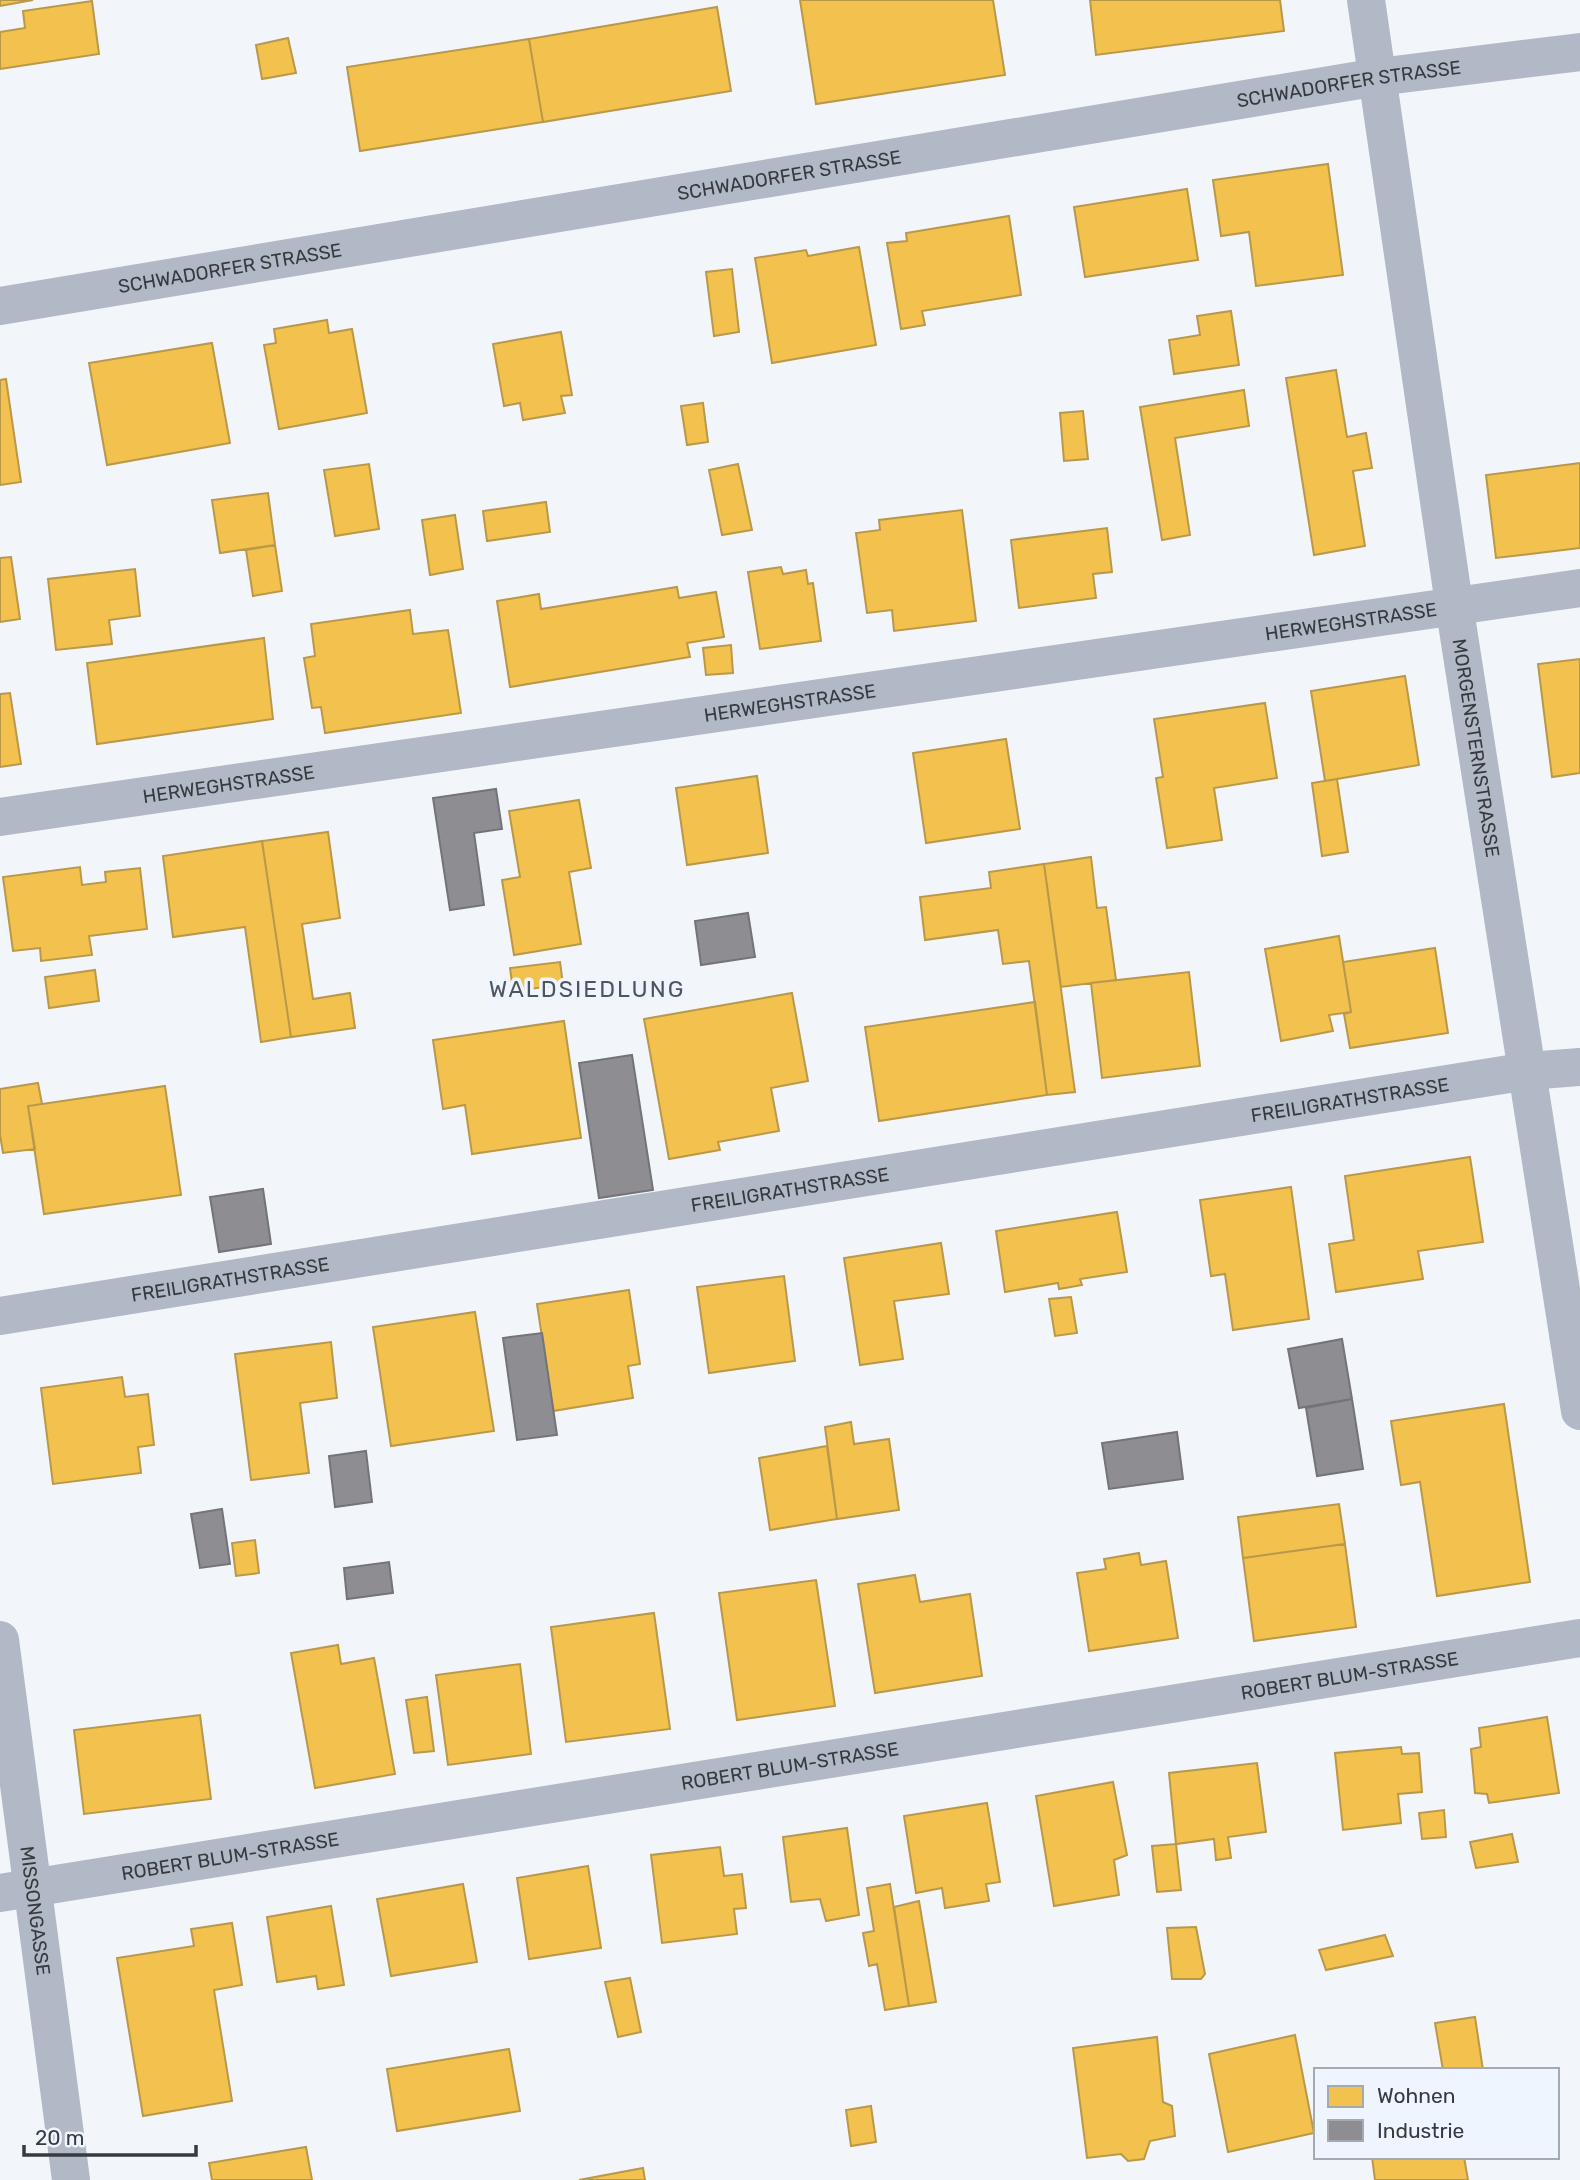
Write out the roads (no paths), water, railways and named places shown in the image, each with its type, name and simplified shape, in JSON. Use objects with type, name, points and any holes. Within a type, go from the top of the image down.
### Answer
[{"type":"street","name":"MORGENSTERNSTRASSE","points":[[1366,0],[1454,604],[1580,1411]]},
{"type":"street","name":"SCHWADORFER STRASSE","points":[[0,306],[1378,77],[1580,52]]},
{"type":"street","name":"HERWEGHSTRASSE","points":[[0,817],[1454,604],[1580,588]]},
{"type":"street","name":"FREILIGRATHSTRASSE","points":[[0,1316],[1528,1072],[1580,1067]]},
{"type":"street","name":"ROBERT BLUM-STRASSE","points":[[17,1891],[1580,1638]]},
{"type":"street","name":"MISSONGASSE","points":[[0,1640],[17,1891],[71,2180]]},
{"type":"district","name":"WALDSIEDLUNG","points":[[587,989]]}]
